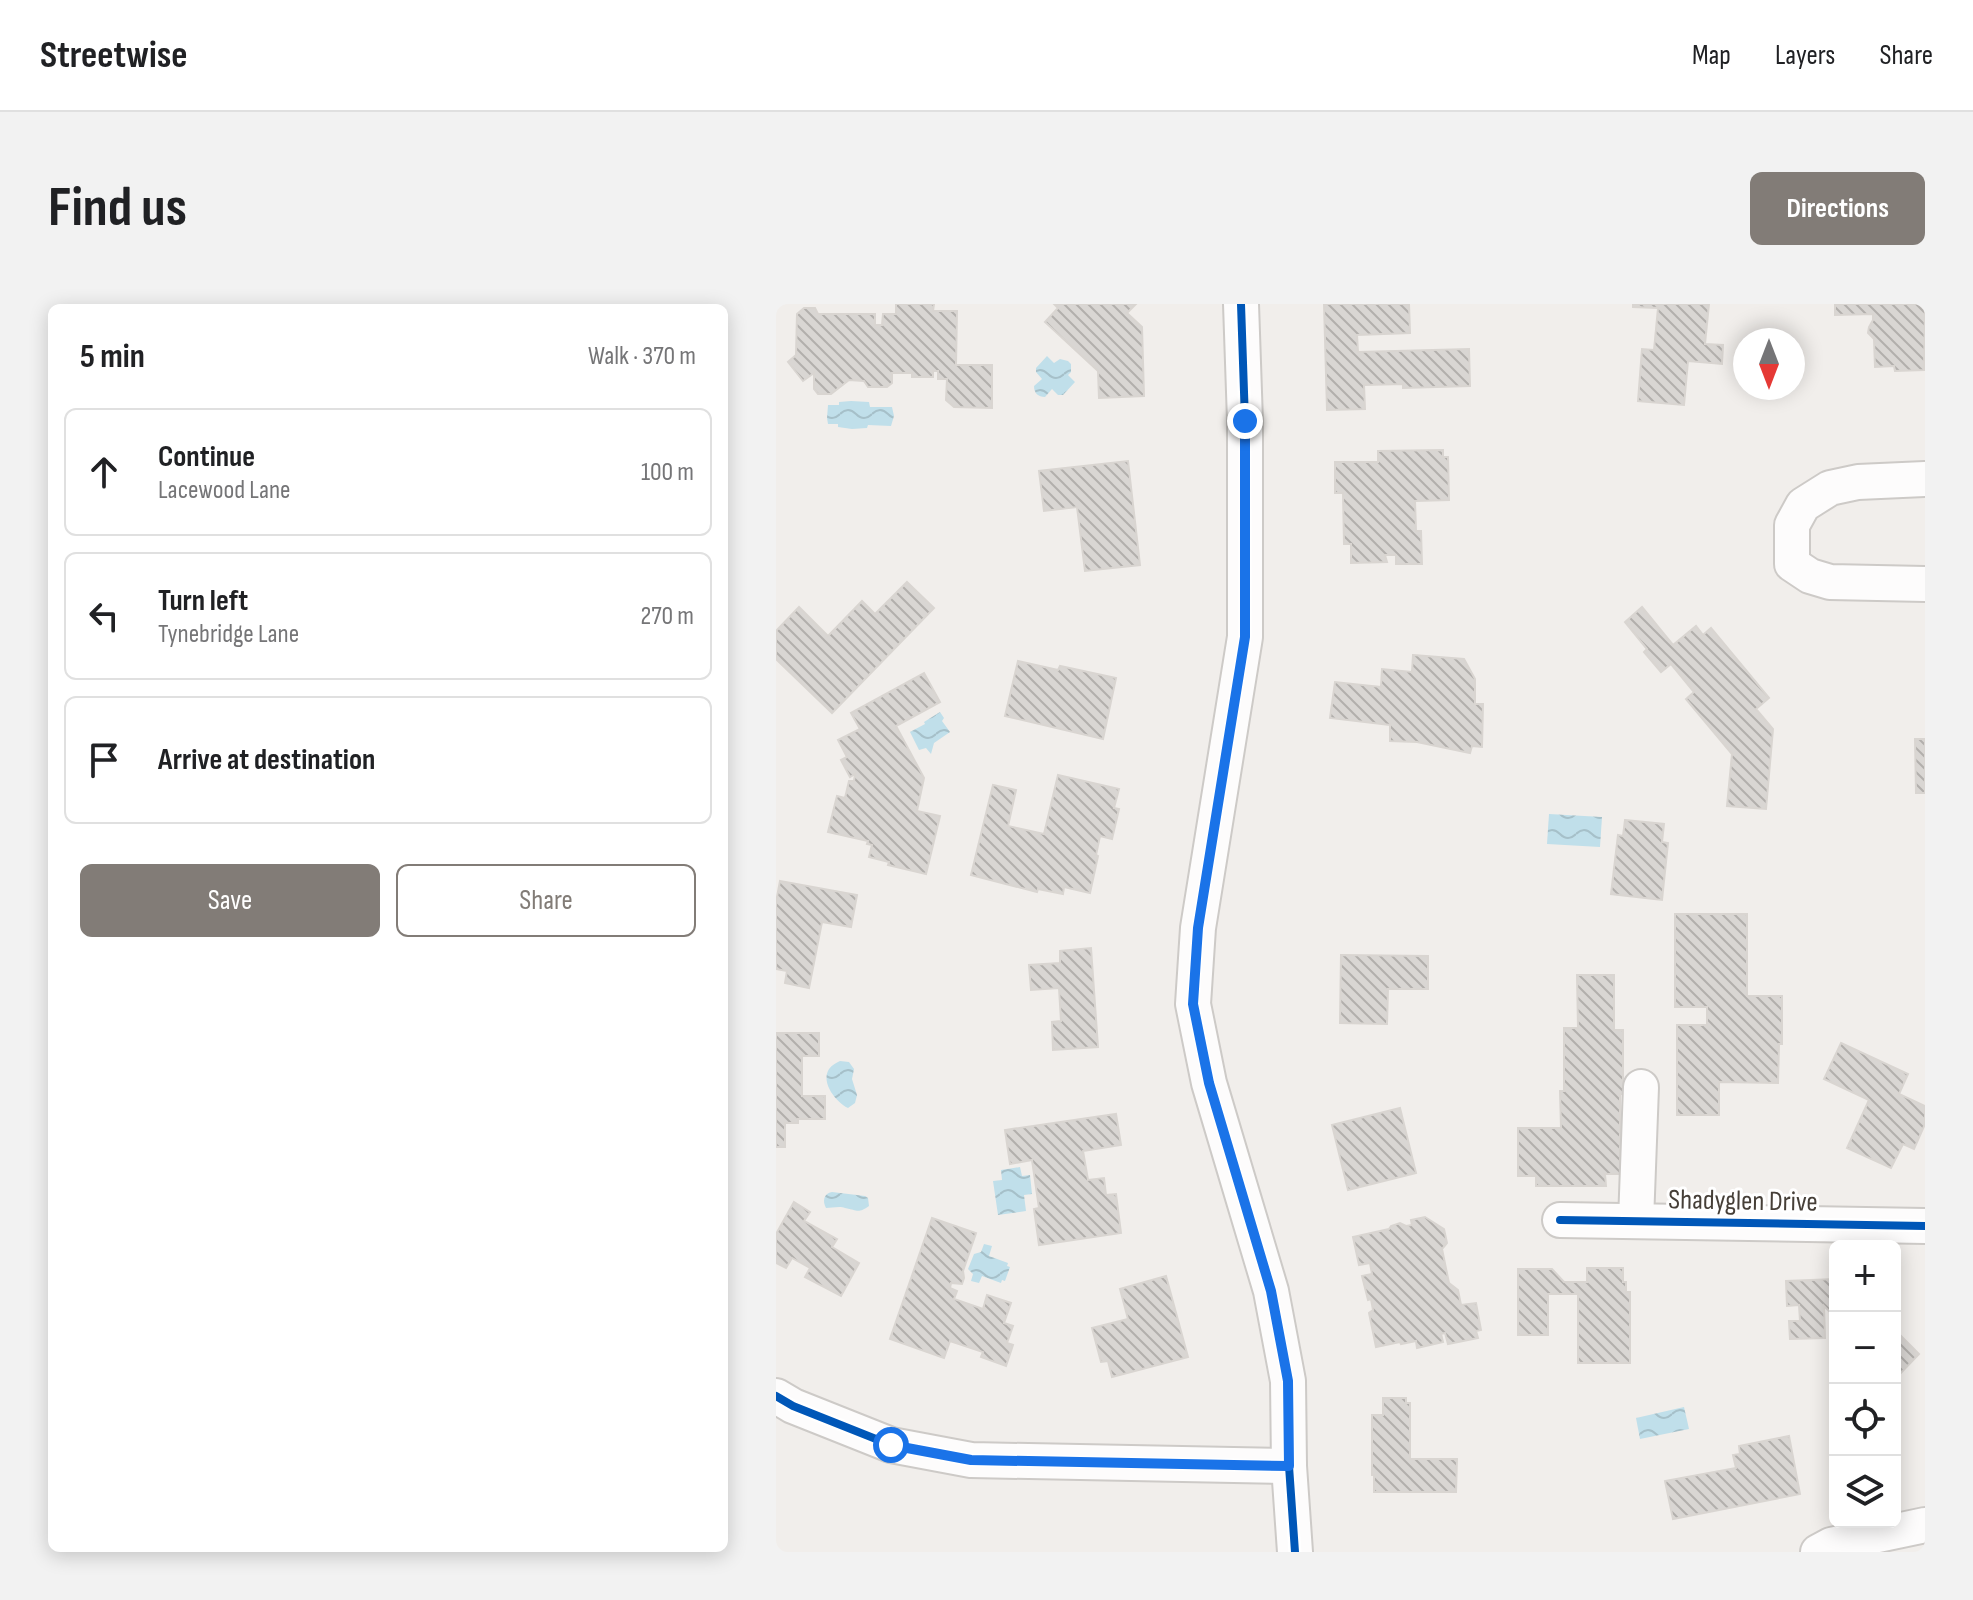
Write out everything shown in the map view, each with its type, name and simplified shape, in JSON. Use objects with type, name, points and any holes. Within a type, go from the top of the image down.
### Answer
[{"type":"street","points":[[1241,304],[1245,421],[1245,637],[1198,928],[1193,1004],[1209,1083],[1271,1291],[1288,1381],[1289,1466],[1295,1552]]},
{"type":"street","points":[[1925,479],[1858,482],[1830,488],[1803,505],[1792,525],[1792,564],[1810,576],[1830,582],[1925,584]]},
{"type":"street","points":[[1636,1221],[1641,1087]]},
{"type":"street","name":"Shadyglen Drive","points":[[1560,1220],[1925,1226]]},
{"type":"street","points":[[776,1396],[793,1406],[891,1445],[971,1460],[1289,1466]]},
{"type":"street","points":[[1818,1552],[1831,1545],[1925,1525]]},
{"type":"water","points":[[1047,356],[1054,363],[1060,359],[1071,364],[1068,375],[1075,382],[1063,395],[1052,389],[1043,397],[1035,391],[1034,386],[1042,379],[1036,368]]},
{"type":"water","points":[[869,402],[870,407],[892,407],[894,416],[891,426],[868,425],[867,428],[852,429],[828,424],[828,405]]},
{"type":"water","points":[[940,712],[950,732],[934,743],[931,754],[926,748],[919,750],[910,732]]},
{"type":"water","points":[[1549,814],[1602,817],[1600,847],[1547,844]]},
{"type":"water","points":[[840,1061],[849,1062],[854,1069],[852,1079],[857,1095],[855,1103],[848,1108],[839,1102],[828,1086],[829,1069]]},
{"type":"water","points":[[1020,1167],[1022,1176],[1030,1175],[1032,1194],[1024,1195],[1026,1211],[998,1215],[993,1181],[1002,1180],[1001,1170]]},
{"type":"water","points":[[832,1192],[865,1196],[869,1206],[860,1211],[826,1208],[824,1198]]},
{"type":"water","points":[[984,1244],[992,1246],[989,1256],[1008,1263],[1010,1267],[1005,1281],[1001,1283],[982,1276],[979,1283],[971,1281],[973,1274],[968,1269],[974,1254],[981,1252]]},
{"type":"water","points":[[1684,1407],[1689,1429],[1640,1439],[1636,1418]]},
{"type":"building","points":[[896,304],[934,304],[933,311],[957,311],[956,365],[992,365],[992,408],[954,407],[946,400],[947,379],[938,379],[938,371],[933,371],[933,377],[892,373],[892,383],[887,387],[868,387],[864,381],[849,380],[831,394],[818,394],[814,389],[814,373],[803,381],[788,362],[796,355],[797,314],[804,308],[815,308],[818,314],[875,314],[875,325],[882,325],[883,314],[896,314]]},
{"type":"building","points":[[1054,304],[1136,304],[1127,313],[1142,327],[1144,396],[1099,398],[1098,371],[1045,322],[1058,308]]},
{"type":"building","points":[[1324,304],[1409,304],[1410,333],[1357,335],[1358,352],[1469,349],[1470,386],[1403,388],[1403,384],[1364,385],[1365,409],[1327,410]]},
{"type":"building","points":[[1633,304],[1709,304],[1705,344],[1723,345],[1722,364],[1688,361],[1684,405],[1638,401],[1642,349],[1654,350],[1658,308],[1633,307]]},
{"type":"building","points":[[1835,304],[1925,304],[1924,370],[1895,371],[1894,366],[1875,367],[1874,339],[1868,333],[1873,314],[1835,315]]},
{"type":"building","points":[[1443,450],[1443,457],[1448,457],[1449,500],[1415,501],[1416,531],[1421,531],[1422,564],[1396,564],[1396,555],[1385,555],[1387,562],[1351,563],[1351,544],[1344,544],[1343,493],[1335,493],[1335,462],[1378,462],[1378,451]]},
{"type":"building","points":[[1128,461],[1140,565],[1085,571],[1077,507],[1044,511],[1039,471]]},
{"type":"building","points":[[907,582],[934,608],[832,713],[776,659],[776,631],[799,607],[828,636],[862,601],[875,614]]},
{"type":"building","points":[[1642,607],[1673,645],[1696,626],[1703,635],[1711,628],[1769,698],[1756,709],[1773,729],[1766,809],[1727,806],[1732,754],[1686,699],[1694,692],[1671,664],[1661,672],[1625,622]]},
{"type":"building","points":[[1413,655],[1464,659],[1475,679],[1475,704],[1483,704],[1482,747],[1472,746],[1470,753],[1417,742],[1390,741],[1390,725],[1330,718],[1335,682],[1381,687],[1382,669],[1412,672]]},
{"type":"building","points":[[1018,661],[1116,678],[1103,739],[1005,716]]},
{"type":"building","points":[[924,673],[940,702],[896,726],[924,778],[917,811],[940,816],[926,874],[869,857],[872,845],[867,844],[868,841],[828,832],[837,796],[845,798],[849,781],[854,781],[855,774],[850,777],[841,760],[847,757],[838,740],[860,729],[851,713]]},
{"type":"building","points":[[1915,739],[1925,739],[1925,793],[1916,793]]},
{"type":"building","points":[[1058,775],[1119,789],[1114,808],[1119,809],[1112,839],[1100,836],[1090,893],[1064,887],[1063,894],[1038,889],[1037,892],[971,875],[993,785],[1016,790],[1008,826],[1044,834]]},
{"type":"building","points":[[1625,820],[1664,824],[1662,842],[1668,843],[1662,900],[1611,894],[1618,835],[1623,836]]},
{"type":"building","points":[[780,881],[857,895],[851,927],[822,922],[809,988],[785,983],[787,971],[776,969],[776,902]]},
{"type":"building","points":[[1675,914],[1747,914],[1747,996],[1782,996],[1778,1083],[1719,1082],[1719,1115],[1677,1115],[1677,1025],[1707,1025],[1707,1007],[1675,1007]]},
{"type":"building","points":[[1091,948],[1098,1047],[1053,1050],[1052,1022],[1061,1021],[1059,988],[1031,990],[1029,965],[1060,963],[1060,951]]},
{"type":"building","points":[[1341,955],[1428,956],[1428,989],[1388,989],[1387,1024],[1340,1023]]},
{"type":"building","points":[[1577,975],[1614,975],[1614,1030],[1623,1030],[1620,1174],[1605,1174],[1606,1186],[1536,1186],[1536,1176],[1518,1176],[1518,1128],[1561,1128],[1564,1028],[1578,1028]]},
{"type":"building","points":[[776,1033],[819,1033],[819,1056],[802,1056],[802,1096],[825,1096],[825,1119],[798,1119],[798,1123],[785,1123],[785,1147],[776,1147]]},
{"type":"building","points":[[1841,1043],[1908,1074],[1899,1094],[1925,1106],[1925,1124],[1914,1149],[1903,1144],[1891,1168],[1847,1148],[1869,1100],[1824,1079]]},
{"type":"building","points":[[1400,1108],[1416,1173],[1348,1190],[1332,1125]]},
{"type":"building","points":[[1116,1114],[1121,1145],[1083,1151],[1088,1180],[1104,1178],[1106,1195],[1116,1194],[1121,1233],[1039,1245],[1034,1209],[1039,1208],[1032,1160],[1010,1164],[1005,1130]]},
{"type":"building","points":[[794,1202],[810,1212],[804,1221],[837,1239],[832,1247],[859,1263],[841,1296],[805,1277],[810,1268],[792,1258],[786,1268],[776,1263],[776,1234]]},
{"type":"building","points":[[1425,1217],[1444,1229],[1447,1243],[1442,1249],[1449,1283],[1458,1290],[1461,1305],[1476,1303],[1481,1330],[1476,1331],[1478,1338],[1448,1344],[1445,1333],[1441,1334],[1443,1342],[1417,1348],[1416,1341],[1376,1347],[1369,1313],[1373,1310],[1371,1299],[1368,1300],[1362,1276],[1372,1274],[1370,1263],[1359,1265],[1353,1237],[1389,1229],[1400,1223],[1412,1225],[1411,1220]]},
{"type":"building","points":[[932,1218],[976,1233],[963,1271],[962,1284],[951,1283],[950,1288],[957,1291],[954,1299],[983,1309],[987,1295],[1011,1303],[1004,1323],[1013,1326],[1007,1343],[1013,1345],[1006,1366],[981,1357],[983,1352],[950,1341],[944,1358],[890,1339]]},
{"type":"building","points":[[1587,1268],[1623,1268],[1623,1282],[1626,1282],[1626,1292],[1630,1292],[1630,1363],[1578,1363],[1578,1294],[1548,1294],[1548,1335],[1518,1335],[1518,1269],[1552,1269],[1564,1282],[1587,1282]]},
{"type":"building","points":[[1166,1276],[1188,1357],[1112,1377],[1108,1361],[1101,1362],[1092,1328],[1128,1319],[1120,1289]]},
{"type":"building","points":[[1829,1279],[1829,1311],[1824,1306],[1825,1338],[1790,1339],[1789,1321],[1800,1321],[1799,1305],[1787,1306],[1786,1281]]},
{"type":"building","points":[[1901,1336],[1919,1354],[1901,1373]]},
{"type":"building","points":[[1383,1398],[1406,1398],[1406,1403],[1410,1403],[1410,1459],[1457,1459],[1456,1492],[1374,1492],[1372,1415],[1383,1415]]},
{"type":"building","points":[[1789,1436],[1800,1494],[1673,1519],[1665,1481],[1736,1468],[1733,1455],[1740,1454],[1739,1446]]},
{"type":"cycle path","points":[[1241,304],[1245,421],[1245,637],[1198,928],[1193,1004],[1209,1083],[1271,1291],[1288,1381],[1289,1466],[1295,1552]]},
{"type":"cycle path","points":[[1560,1220],[1925,1226]]},
{"type":"cycle path","points":[[776,1396],[793,1406],[891,1445],[971,1460],[1289,1466]]},
{"type":"route","points":[[891,1445],[971,1460],[1289,1466],[1288,1381],[1271,1291],[1209,1083],[1193,1004],[1198,928],[1245,637],[1245,421]]}]
